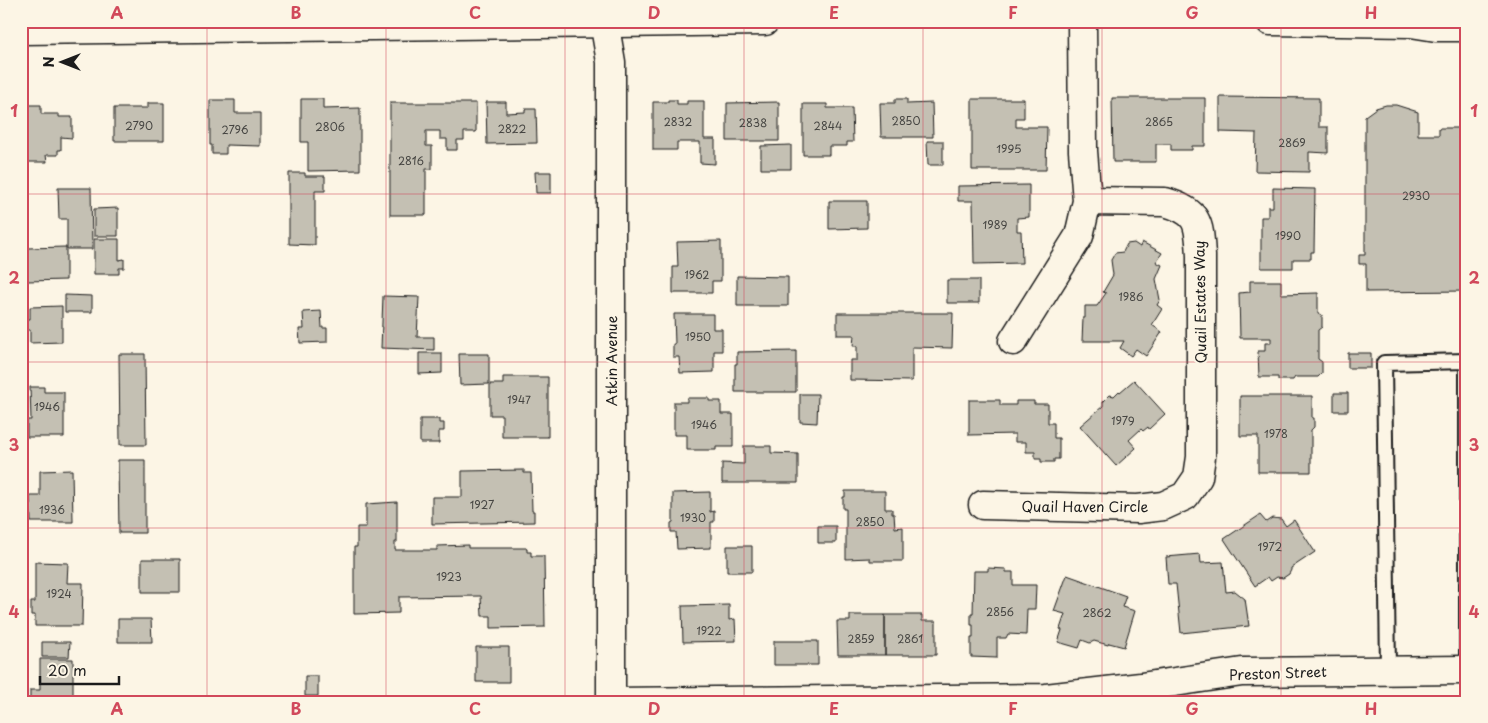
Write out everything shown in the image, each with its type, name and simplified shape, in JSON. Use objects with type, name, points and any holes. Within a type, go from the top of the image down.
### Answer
[{"type":"street","points":[[21,30],[172,25],[765,21]]},
{"type":"street","points":[[1013,341],[1079,236],[1087,201],[1083,151],[1082,21]]},
{"type":"street","points":[[1270,21],[1411,23],[1467,26]]},
{"type":"street","name":"Atkin Avenue","points":[[604,22],[611,62],[611,702]]},
{"type":"street","name":"Quail Estates Way","points":[[1087,201],[1165,202],[1189,212],[1197,221],[1200,233],[1201,256],[1201,457],[1198,476],[1185,496]]},
{"type":"street","name":"Quail Haven Circle","points":[[983,505],[1138,509],[1163,506],[1185,496]]},
{"type":"street","name":"Preston Street","points":[[611,702],[1046,698],[1141,687],[1242,672],[1467,670]]},
{"type":"lane","points":[[1388,670],[1384,364],[1467,362],[1467,670]]},
{"type":"building","points":[[1220,97],[1319,98],[1319,127],[1328,127],[1328,153],[1309,152],[1309,172],[1255,171],[1256,133],[1220,132]]},
{"type":"building","points":[[1112,98],[1205,98],[1205,146],[1192,146],[1192,150],[1171,150],[1171,144],[1156,144],[1156,162],[1113,162]]},
{"type":"building","points":[[301,99],[323,99],[323,109],[360,108],[360,170],[308,171],[308,142],[301,142]]},
{"type":"building","points":[[895,99],[907,99],[907,104],[932,103],[933,137],[881,137],[880,103],[895,103]]},
{"type":"building","points":[[972,99],[1024,99],[1024,118],[1016,118],[1016,127],[1047,127],[1046,170],[972,170]]},
{"type":"building","points":[[210,100],[235,100],[235,113],[260,113],[260,146],[226,145],[226,154],[212,154],[212,145],[210,145]]},
{"type":"building","points":[[668,100],[677,100],[677,104],[687,104],[687,101],[704,101],[704,139],[715,139],[715,164],[700,163],[700,142],[677,142],[677,150],[653,150],[653,102],[668,102]]},
{"type":"building","points":[[486,102],[506,102],[506,113],[525,112],[525,109],[536,109],[537,143],[487,144]]},
{"type":"building","points":[[779,102],[779,141],[727,141],[727,103]]},
{"type":"building","points":[[148,103],[164,103],[164,141],[114,141],[114,108],[148,108]]},
{"type":"building","points":[[390,103],[476,103],[476,132],[464,132],[464,140],[457,140],[457,150],[447,150],[447,139],[440,139],[440,131],[426,131],[426,146],[432,146],[432,169],[426,169],[426,215],[390,215]]},
{"type":"building","points":[[803,104],[827,104],[827,108],[852,108],[853,142],[847,142],[847,146],[829,146],[829,155],[803,155]]},
{"type":"building","points":[[21,105],[41,105],[41,114],[59,114],[59,117],[72,117],[72,138],[61,137],[61,150],[58,150],[58,155],[46,155],[47,162],[21,162]]},
{"type":"building","points":[[1396,105],[1418,112],[1418,135],[1439,135],[1439,128],[1467,128],[1467,291],[1366,292],[1366,264],[1359,264],[1359,255],[1365,255],[1365,116],[1376,108]]},
{"type":"building","points":[[927,141],[943,141],[943,165],[928,165]]},
{"type":"building","points":[[791,145],[791,169],[761,169],[761,146]]},
{"type":"building","points":[[535,172],[551,172],[551,193],[536,193]]},
{"type":"building","points":[[289,173],[305,173],[305,176],[325,176],[325,191],[315,191],[315,245],[289,244]]},
{"type":"building","points":[[1029,185],[1029,217],[1017,218],[1017,231],[1021,231],[1022,263],[974,264],[973,201],[958,201],[958,186]]},
{"type":"building","points":[[58,188],[91,188],[92,249],[67,249],[67,219],[59,219]]},
{"type":"building","points":[[1273,188],[1315,189],[1314,252],[1311,252],[1311,259],[1293,259],[1293,268],[1261,268],[1261,217],[1268,217],[1268,207],[1273,207]]},
{"type":"building","points":[[829,201],[867,201],[867,228],[829,229]]},
{"type":"building","points":[[118,208],[118,236],[94,236],[94,209]]},
{"type":"building","points":[[94,239],[119,239],[119,260],[124,259],[124,268],[119,268],[119,274],[94,274]]},
{"type":"building","points":[[721,241],[721,281],[712,281],[712,293],[673,293],[673,267],[678,267],[677,242]]},
{"type":"building","points":[[1142,242],[1162,253],[1156,262],[1162,265],[1156,279],[1160,300],[1157,305],[1162,309],[1152,325],[1162,332],[1146,356],[1136,349],[1131,356],[1120,348],[1124,341],[1082,341],[1085,306],[1097,306],[1106,293],[1103,292],[1113,275],[1111,260],[1115,253],[1123,252],[1127,244],[1134,243],[1140,247]]},
{"type":"building","points":[[66,247],[66,280],[27,281],[27,248]]},
{"type":"building","points":[[737,276],[788,277],[788,306],[737,306]]},
{"type":"building","points":[[947,280],[979,280],[979,303],[947,303]]},
{"type":"building","points":[[1250,281],[1281,281],[1281,294],[1318,293],[1318,313],[1322,315],[1322,327],[1318,330],[1318,359],[1322,362],[1322,373],[1318,377],[1295,377],[1293,380],[1278,380],[1278,377],[1259,377],[1258,351],[1265,351],[1265,343],[1271,343],[1271,338],[1240,338],[1239,293],[1250,292]]},
{"type":"building","points":[[65,295],[92,296],[92,312],[65,312]]},
{"type":"building","points":[[383,296],[419,297],[417,337],[434,337],[434,350],[381,348]]},
{"type":"building","points":[[62,306],[62,342],[30,343],[30,330],[26,330],[26,319],[30,319],[30,307]]},
{"type":"building","points":[[321,311],[322,328],[327,328],[327,342],[300,343],[299,329],[304,329],[303,312]]},
{"type":"building","points":[[837,313],[953,313],[952,348],[912,347],[912,381],[850,380],[850,360],[857,360],[857,346],[853,346],[854,335],[837,335]]},
{"type":"building","points":[[674,314],[713,314],[713,329],[722,329],[722,351],[714,351],[714,372],[680,373],[679,357],[673,357],[673,344],[675,344]]},
{"type":"building","points":[[796,351],[796,392],[735,392],[737,352]]},
{"type":"building","points":[[419,353],[442,353],[442,373],[419,374]]},
{"type":"building","points":[[1348,353],[1371,353],[1371,368],[1348,368]]},
{"type":"building","points":[[119,354],[145,354],[146,445],[120,445]]},
{"type":"building","points":[[459,354],[489,354],[489,384],[460,385]]},
{"type":"building","points":[[503,377],[548,377],[548,437],[502,437],[502,415],[490,415],[490,384],[503,384]]},
{"type":"building","points":[[1134,380],[1165,414],[1149,429],[1148,427],[1143,431],[1141,429],[1129,440],[1136,448],[1116,466],[1080,426],[1103,406],[1103,402],[1110,395],[1114,396]]},
{"type":"building","points":[[30,387],[44,387],[44,392],[64,392],[64,437],[27,437],[27,420],[31,420]]},
{"type":"building","points":[[1334,393],[1348,393],[1348,411],[1334,411]]},
{"type":"building","points":[[800,394],[818,394],[817,423],[800,422]]},
{"type":"building","points":[[1240,396],[1312,396],[1314,427],[1311,430],[1311,472],[1258,472],[1258,436],[1240,436]]},
{"type":"building","points":[[687,398],[709,398],[709,401],[721,401],[721,414],[733,414],[733,447],[716,447],[716,450],[687,450],[687,435],[674,435],[674,402],[687,402]]},
{"type":"building","points":[[969,400],[1000,400],[1000,405],[1016,405],[1016,401],[1034,401],[1034,404],[1048,404],[1048,423],[1054,423],[1054,438],[1059,438],[1059,459],[1054,459],[1054,462],[1041,462],[1041,459],[1035,459],[1035,452],[1026,452],[1026,442],[1015,442],[1015,434],[969,435]]},
{"type":"building","points":[[420,419],[439,419],[439,423],[444,423],[444,431],[439,431],[439,443],[420,443]]},
{"type":"building","points":[[744,446],[771,446],[771,453],[798,454],[798,483],[722,483],[722,463],[744,464]]},
{"type":"building","points":[[118,460],[145,460],[145,533],[119,533]]},
{"type":"building","points":[[72,470],[73,522],[31,522],[30,496],[40,496],[40,471]]},
{"type":"building","points":[[524,470],[524,473],[531,473],[534,522],[432,524],[432,497],[462,497],[462,471]]},
{"type":"building","points":[[845,491],[885,491],[885,509],[892,509],[895,528],[903,527],[903,561],[870,561],[870,558],[846,559],[846,509],[843,509]]},
{"type":"building","points":[[710,492],[710,512],[714,511],[714,522],[711,522],[711,548],[677,549],[676,532],[671,532],[673,493]]},
{"type":"building","points":[[397,502],[397,542],[395,542],[395,550],[437,550],[437,546],[468,545],[468,548],[527,548],[527,552],[531,552],[531,556],[544,556],[545,627],[491,628],[491,616],[482,616],[481,596],[399,597],[399,613],[354,614],[354,547],[357,547],[357,527],[366,527],[366,504]]},
{"type":"building","points":[[1260,515],[1266,522],[1272,518],[1281,519],[1286,526],[1294,520],[1315,552],[1291,568],[1289,574],[1283,578],[1277,577],[1271,581],[1268,577],[1255,586],[1224,539]]},
{"type":"building","points":[[818,526],[836,526],[836,543],[818,543]]},
{"type":"building","points":[[727,546],[752,546],[752,572],[727,572]]},
{"type":"building","points":[[1200,554],[1201,563],[1223,562],[1226,592],[1235,591],[1245,599],[1249,626],[1181,633],[1176,584],[1168,584],[1166,557]]},
{"type":"building","points":[[142,559],[180,559],[180,592],[142,592]]},
{"type":"building","points":[[35,562],[68,563],[67,583],[83,583],[82,626],[35,626],[35,615],[31,615],[31,602],[35,602]]},
{"type":"building","points":[[988,568],[1006,569],[1006,572],[1013,572],[1013,585],[1036,585],[1035,609],[1027,609],[1026,635],[1008,634],[1006,638],[997,638],[997,658],[971,657],[974,571],[988,571]]},
{"type":"building","points":[[1067,575],[1126,596],[1122,607],[1135,611],[1124,647],[1094,641],[1090,643],[1082,640],[1079,648],[1058,642],[1065,614],[1054,611]]},
{"type":"building","points":[[729,605],[729,620],[735,619],[736,641],[683,642],[682,606]]},
{"type":"building","points":[[850,615],[885,615],[885,655],[838,655],[837,621],[850,621]]},
{"type":"building","points":[[885,615],[922,615],[922,621],[936,621],[936,655],[885,655]]},
{"type":"building","points":[[118,619],[151,619],[152,642],[118,642]]},
{"type":"building","points":[[774,641],[818,641],[818,665],[774,665]]},
{"type":"building","points":[[42,642],[70,642],[69,657],[42,657]]},
{"type":"building","points":[[476,647],[509,647],[509,682],[476,682]]},
{"type":"building","points":[[40,659],[73,659],[73,702],[30,702],[30,690],[40,690]]},
{"type":"building","points":[[305,676],[318,676],[318,696],[305,696]]}]
